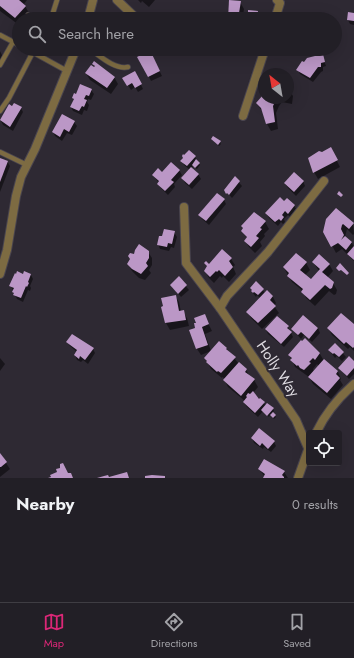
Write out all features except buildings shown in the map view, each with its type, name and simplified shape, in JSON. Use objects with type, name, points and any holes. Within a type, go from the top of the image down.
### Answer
[{"type":"street","points":[[90,12],[93,0]]},
{"type":"street","points":[[117,0],[130,12]]},
{"type":"street","points":[[277,0],[280,3],[277,12]]},
{"type":"street","points":[[0,274],[4,249],[21,177],[73,56]]},
{"type":"street","points":[[243,116],[263,56]]},
{"type":"street","points":[[220,308],[227,296],[268,252],[298,212],[324,181]]},
{"type":"street","name":"Holly Way","points":[[184,207],[186,264],[220,308],[296,420],[306,442]]},
{"type":"street","points":[[318,430],[330,410],[354,384]]},
{"type":"street","points":[[298,478],[306,456]]},
{"type":"lane","points":[[53,12],[57,0]]},
{"type":"lane","points":[[0,35],[12,41]]},
{"type":"lane","points":[[0,65],[12,44]]},
{"type":"lane","points":[[0,111],[9,98],[30,56]]},
{"type":"lane","points":[[39,56],[67,71]]},
{"type":"lane","points":[[100,56],[112,64],[123,68],[128,68]]},
{"type":"lane","points":[[0,152],[27,165]]}]
